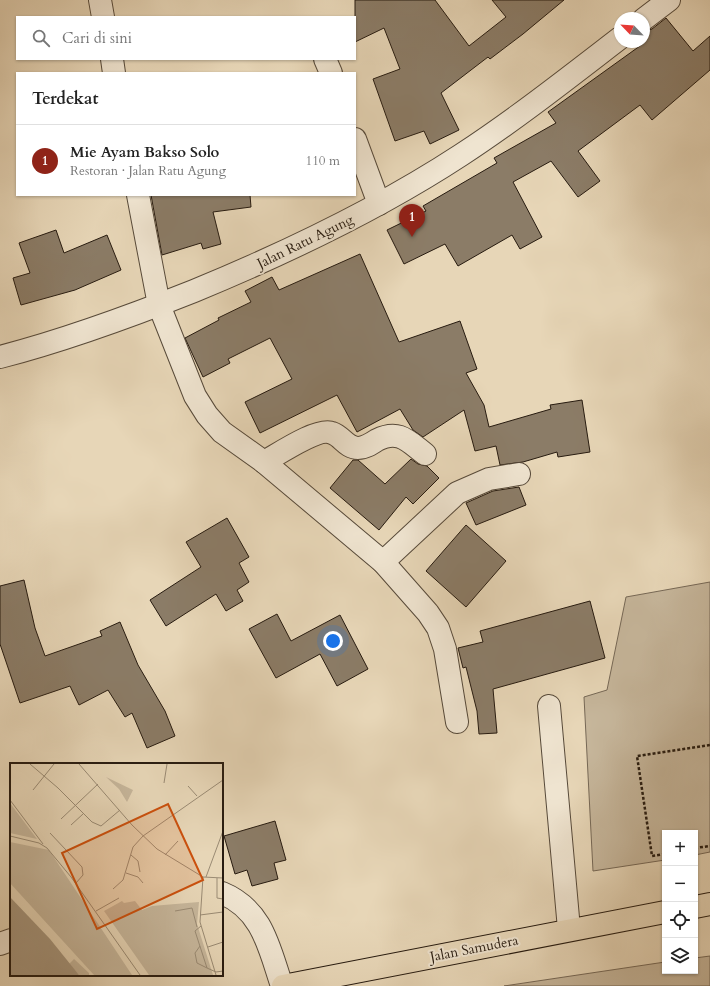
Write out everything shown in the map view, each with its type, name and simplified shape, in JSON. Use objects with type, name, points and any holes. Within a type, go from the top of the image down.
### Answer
[{"type":"main road","points":[[698,906],[710,904]]},
{"type":"main road","name":"Jalan Samudera","points":[[282,986],[569,929],[662,913]]},
{"type":"street","points":[[100,0],[103,16]]},
{"type":"street","points":[[650,14],[669,0]]},
{"type":"street","name":"Jalan Ratu Agung","points":[[0,358],[55,342],[159,305],[261,264],[379,204],[461,156],[534,104],[614,43]]},
{"type":"street","points":[[112,60],[114,72]]},
{"type":"street","points":[[325,60],[331,72]]},
{"type":"street","points":[[356,142],[379,204]]},
{"type":"street","points":[[138,196],[159,305],[195,396],[207,415],[232,440],[264,462],[383,562],[428,613],[438,628],[445,648],[457,722]]},
{"type":"street","points":[[264,462],[317,434],[328,432],[336,434],[346,444],[353,448],[366,446],[387,435],[401,436],[425,454]]},
{"type":"street","points":[[383,562],[457,493],[489,479],[519,474]]},
{"type":"street","points":[[549,706],[569,929]]},
{"type":"street","points":[[223,892],[244,906],[261,925],[282,986]]},
{"type":"street","points":[[0,944],[10,940]]},
{"type":"path","points":[[662,854],[652,856],[637,756],[710,745]]},
{"type":"path","points":[[698,848],[710,846]]},
{"type":"shaded area","points":[[710,582],[710,852],[698,854],[698,830],[662,830],[662,860],[593,871],[584,697],[607,690],[626,597]]},
{"type":"shaded area","points":[[710,956],[710,986],[504,986],[662,962],[662,974],[698,974],[698,958]]},
{"type":"building","points":[[355,0],[435,0],[469,46],[506,17],[492,0],[564,0],[490,59],[488,57],[441,93],[459,130],[430,144],[424,131],[395,141],[373,79],[400,69],[384,28],[356,42]]},
{"type":"building","points":[[666,18],[693,51],[710,36],[710,70],[652,120],[640,105],[578,151],[600,181],[578,197],[551,161],[513,182],[542,237],[520,249],[512,235],[458,266],[445,244],[404,264],[387,230],[426,211],[423,206],[497,163],[494,158],[556,123],[548,112],[637,48],[650,48],[650,30]]},
{"type":"building","points":[[151,196],[250,196],[251,207],[213,212],[221,244],[203,249],[201,243],[162,255]]},
{"type":"building","points":[[56,230],[64,253],[107,235],[121,270],[75,290],[21,305],[13,278],[30,273],[19,243]]},
{"type":"building","points":[[360,254],[399,342],[460,321],[477,369],[466,373],[484,405],[489,427],[551,409],[550,405],[582,400],[590,452],[558,457],[557,452],[523,462],[500,465],[496,446],[475,451],[464,410],[423,437],[413,430],[400,409],[357,432],[337,395],[260,433],[245,402],[292,379],[270,338],[228,359],[230,363],[203,377],[185,338],[219,320],[218,318],[251,302],[245,291],[272,277],[279,290]]},
{"type":"building","points":[[411,459],[418,464],[427,466],[439,478],[413,504],[406,497],[379,530],[330,488],[353,460],[358,460],[385,484]]},
{"type":"building","points":[[519,487],[526,505],[476,525],[466,503],[493,491]]},
{"type":"building","points":[[227,518],[249,557],[239,563],[249,582],[237,590],[243,601],[226,611],[216,594],[166,626],[150,600],[201,567],[186,542]]},
{"type":"building","points":[[466,525],[506,561],[466,607],[426,571]]},
{"type":"building","points":[[24,580],[35,628],[45,656],[102,636],[100,631],[120,622],[138,665],[165,711],[175,736],[147,748],[132,713],[125,717],[108,690],[79,705],[70,686],[20,703],[0,644],[0,586]]},
{"type":"building","points":[[590,601],[605,658],[493,689],[497,733],[479,734],[477,711],[466,667],[463,668],[458,648],[483,642],[480,631]]},
{"type":"building","points":[[277,614],[291,641],[340,615],[368,669],[337,686],[320,654],[276,678],[249,629]]},
{"type":"building","points":[[275,821],[286,860],[274,863],[278,879],[252,886],[247,870],[235,874],[224,836]]},
{"type":"place","name":"Mie Ayam Bakso Solo","points":[[412,237]]}]
